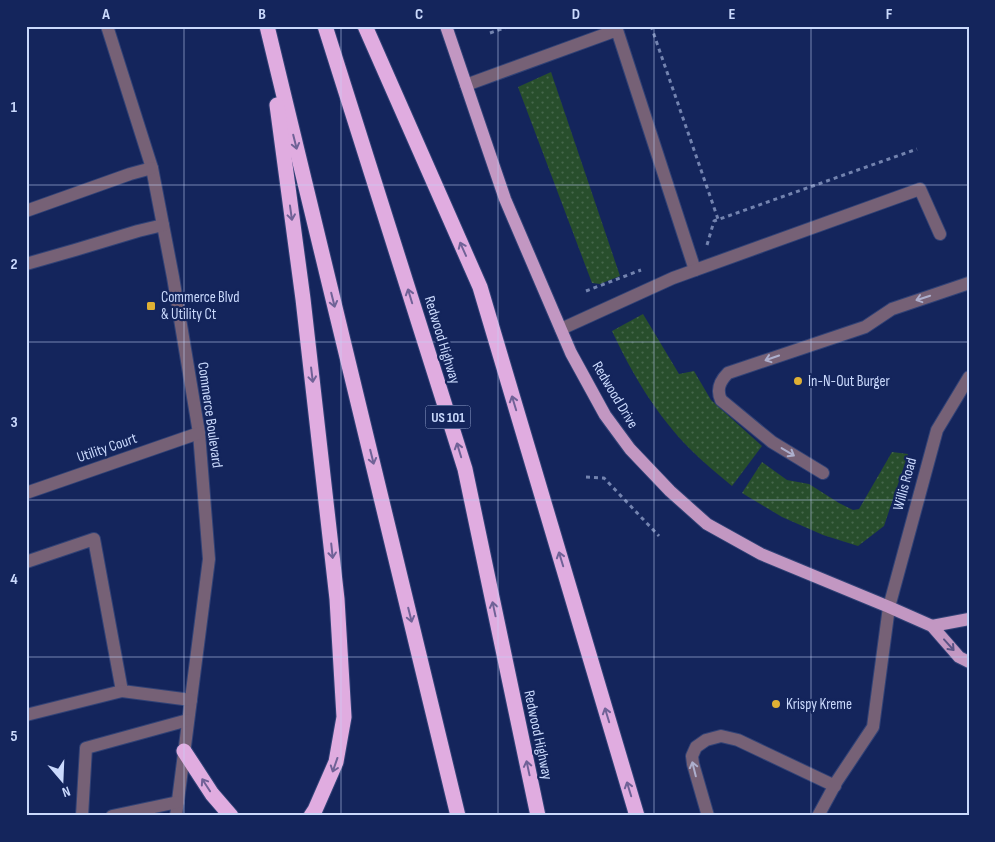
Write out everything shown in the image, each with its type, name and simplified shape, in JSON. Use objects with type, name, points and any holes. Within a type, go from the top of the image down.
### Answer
[{"type":"highway","points":[[266,26],[303,299],[337,598],[344,717],[336,762],[311,816]]},
{"type":"highway","points":[[266,26],[458,816]]},
{"type":"highway","name":"Redwood Highway","points":[[325,26],[464,469],[538,816]]},
{"type":"highway","points":[[365,26],[480,287],[637,816]]},
{"type":"highway","points":[[184,751],[212,794],[232,816]]},
{"type":"main road","name":"Redwood Drive","points":[[446,26],[505,199],[571,353],[605,415],[630,449],[670,491],[707,524],[762,554],[932,626],[959,657],[969,662]]},
{"type":"main road","points":[[932,626],[969,619]]},
{"type":"street","name":"Commerce Boulevard","points":[[107,26],[152,168],[199,433],[209,559],[176,816]]},
{"type":"street","points":[[466,85],[617,30],[695,270]]},
{"type":"street","points":[[26,211],[152,168]]},
{"type":"street","points":[[561,329],[673,278],[920,189],[940,234]]},
{"type":"street","points":[[26,264],[163,225]]},
{"type":"street","points":[[823,473],[772,442],[721,400],[718,394],[721,380],[728,372],[865,327],[892,308],[969,283]]},
{"type":"street","name":"Willis Road","points":[[818,816],[872,727],[889,607],[937,430],[969,377]]},
{"type":"street","name":"Utility Court","points":[[26,493],[199,433]]},
{"type":"street","points":[[26,562],[94,539],[122,692]]},
{"type":"street","points":[[26,715],[122,692],[191,700]]},
{"type":"street","points":[[82,816],[86,748],[188,720]]},
{"type":"street","points":[[708,816],[692,756],[696,747],[706,740],[721,736],[738,740],[835,786]]},
{"type":"street","points":[[112,816],[178,802]]},
{"type":"path","points":[[490,33],[510,26]]},
{"type":"path","points":[[652,26],[718,219]]},
{"type":"path","points":[[707,245],[714,221],[718,219],[917,149]]},
{"type":"path","points":[[586,291],[647,268]]},
{"type":"path","points":[[586,477],[604,478],[659,536]]},
{"type":"green space","points":[[551,72],[620,276],[600,284],[592,283],[518,87]]},
{"type":"green space","points":[[643,314],[679,374],[694,371],[711,400],[762,446],[732,486],[696,455],[667,423],[646,394],[620,347],[612,331]]},
{"type":"green space","points":[[892,452],[908,454],[884,526],[858,546],[823,535],[782,517],[742,493],[762,462],[787,480],[809,484],[853,510],[859,509]]},
{"type":"place","name":"Commerce Blvd & Utility Ct","points":[[151,306]]},
{"type":"place","name":"In-N-Out Burger","points":[[798,381]]},
{"type":"place","name":"Krispy Kreme","points":[[776,704]]}]
